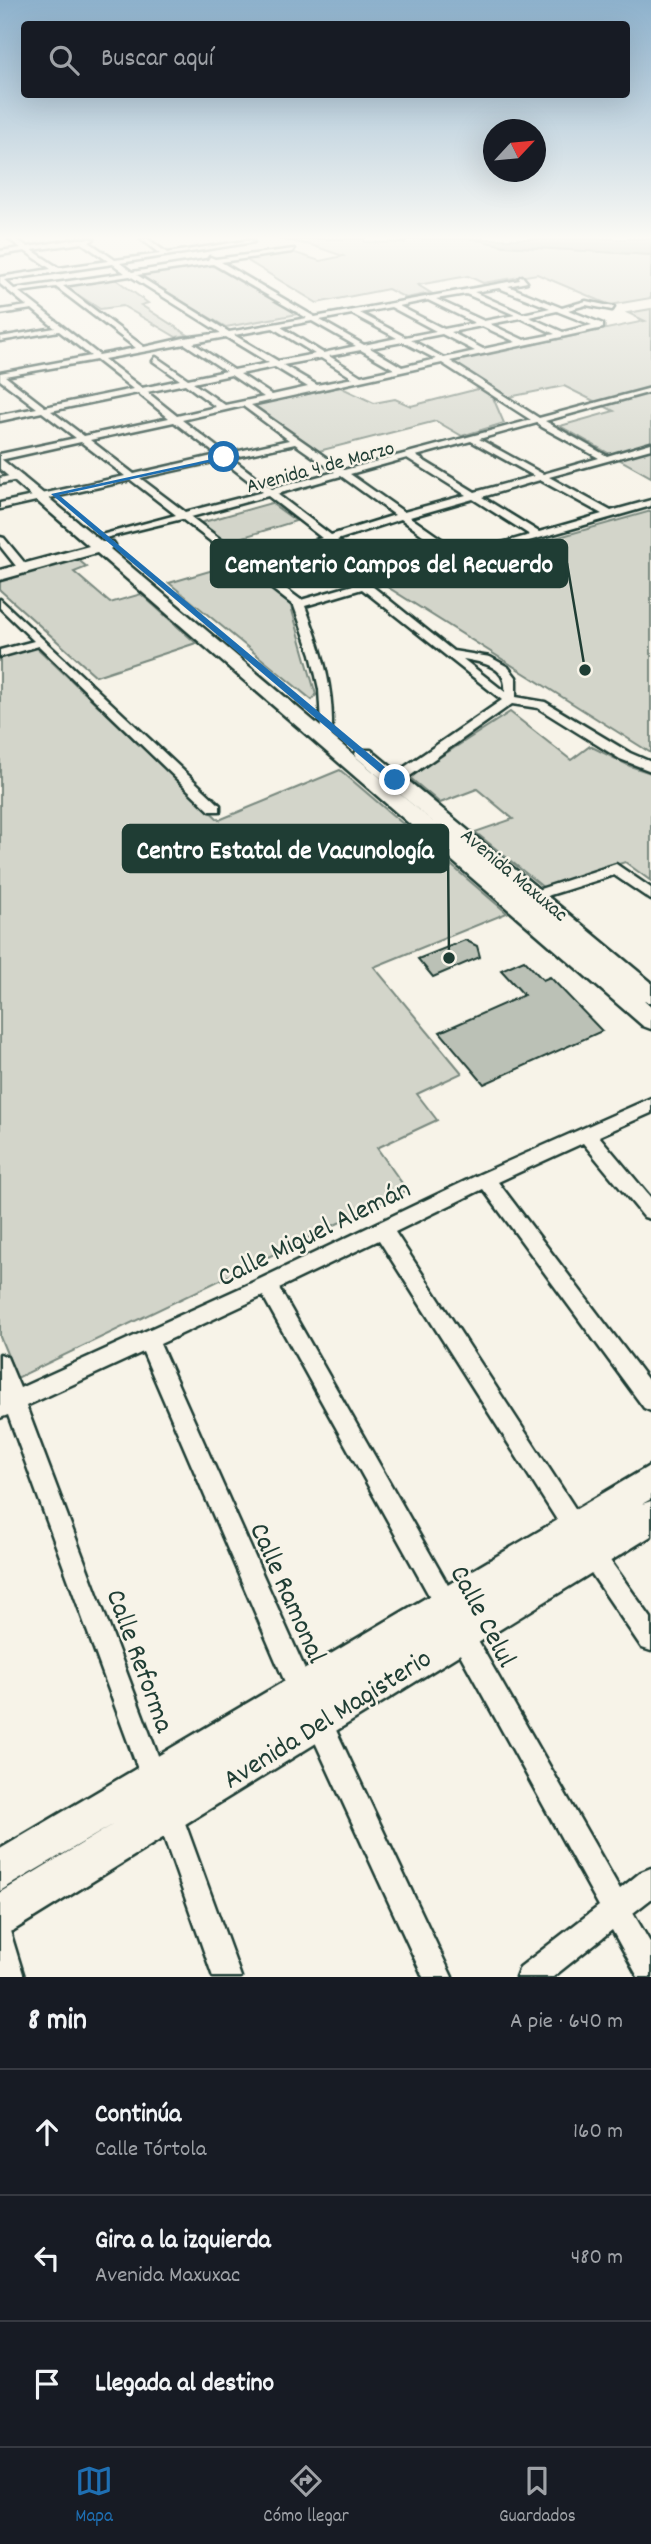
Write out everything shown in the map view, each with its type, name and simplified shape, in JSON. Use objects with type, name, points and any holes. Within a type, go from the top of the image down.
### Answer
[{"type":"main road","name":"Avenida Maxuxac","points":[[2,455],[9,479],[47,495]]},
{"type":"main road","name":"Avenida Maxuxac","points":[[2,455],[101,543],[527,902],[651,995]]},
{"type":"main road","name":"Avenida 4 de Marzo","points":[[0,575],[21,565],[101,543]]},
{"type":"main road","name":"Avenida 4 de Marzo","points":[[0,566],[21,565]]},
{"type":"main road","name":"Avenida Maxuxac","points":[[326,733],[395,780],[651,1020]]},
{"type":"main road","name":"Avenida Del Magisterio","points":[[0,1916],[319,1721],[454,1619],[583,1540],[651,1481]]},
{"type":"main road","name":"Avenida Del Magisterio","points":[[583,1540],[651,1517]]},
{"type":"main road","name":"Avenida Del Magisterio","points":[[0,1871],[301,1690],[454,1619]]},
{"type":"street","points":[[0,339],[42,331]]},
{"type":"street","points":[[63,331],[383,581]]},
{"type":"street","points":[[118,331],[140,348]]},
{"type":"street","points":[[0,374],[231,331]]},
{"type":"street","points":[[227,332],[233,331]]},
{"type":"street","points":[[283,331],[361,379]]},
{"type":"street","points":[[335,331],[402,370]]},
{"type":"street","points":[[390,331],[446,360],[542,422],[607,458]]},
{"type":"street","points":[[0,418],[442,331]]},
{"type":"street","points":[[443,331],[483,352]]},
{"type":"street","points":[[499,331],[524,343]]},
{"type":"street","points":[[555,331],[562,334]]},
{"type":"street","points":[[2,455],[575,331]]},
{"type":"street","points":[[227,332],[315,388]]},
{"type":"street","points":[[185,340],[271,398]]},
{"type":"street","points":[[156,359],[224,409]]},
{"type":"street","points":[[0,374],[42,409],[299,604],[313,641],[326,733]]},
{"type":"street","name":"Avenida 4 de Marzo","points":[[101,543],[642,396],[651,390]]},
{"type":"street","points":[[245,404],[344,477],[462,558]]},
{"type":"street","points":[[0,506],[295,441]]},
{"type":"street","points":[[478,441],[610,514]]},
{"type":"street","points":[[247,565],[402,516],[651,446]]},
{"type":"street","points":[[414,458],[537,536]]},
{"type":"street","points":[[299,604],[651,503]]},
{"type":"street","points":[[0,540],[21,565]]},
{"type":"street","points":[[365,586],[510,699],[541,705],[625,756],[651,767]]},
{"type":"street","points":[[0,602],[215,808]]},
{"type":"street","points":[[0,654],[41,642]]},
{"type":"street","points":[[395,780],[510,699],[513,689],[511,676],[502,667],[489,659],[452,654]]},
{"type":"street","points":[[527,902],[616,869],[651,895]]},
{"type":"street","name":"Calle Miguel Alemán","points":[[7,1405],[267,1285],[486,1179],[651,1105]]},
{"type":"street","points":[[587,1135],[651,1211]]},
{"type":"street","points":[[486,1179],[651,1401]]},
{"type":"street","points":[[382,1229],[583,1540],[651,1639]]},
{"type":"street","name":"Calle Celul","points":[[267,1285],[651,1972]]},
{"type":"street","name":"Calle Ramonal","points":[[148,1341],[301,1690],[319,1721],[438,1977]]},
{"type":"street","name":"Calle Reforma","points":[[0,1364],[7,1405],[169,1813],[227,1977]]},
{"type":"street","points":[[530,1977],[651,1882]]},
{"type":"street","points":[[0,1941],[10,1977]]},
{"type":"shaded area","points":[[166,331],[182,331],[188,335],[176,337]]},
{"type":"shaded area","points":[[596,331],[651,331],[651,477],[560,426],[614,411],[564,386],[494,400],[504,423],[462,436],[436,421],[319,451],[254,405],[340,387],[374,403],[395,399],[411,406],[482,388],[448,362]]},
{"type":"shaded area","points":[[271,503],[296,521],[227,542],[200,523]]},
{"type":"shaded area","points":[[651,511],[651,753],[386,586]]},
{"type":"shaded area","points":[[76,558],[87,567],[74,572],[110,603],[141,594],[196,643],[96,676],[0,590],[0,579]]},
{"type":"shaded area","points":[[240,562],[283,594],[290,603],[316,695],[312,700],[169,583]]},
{"type":"shaded area","points":[[34,645],[219,820],[340,770],[507,913],[374,967],[462,1073],[417,1094],[437,1120],[377,1148],[407,1190],[17,1378],[0,1337],[0,655]]},
{"type":"shaded area","points":[[510,712],[571,760],[590,746],[651,773],[651,881],[625,862],[544,888],[475,832],[513,819],[477,789],[440,803],[409,777]]},
{"type":"building","points":[[465,940],[477,946],[480,957],[433,977],[418,959]]},
{"type":"building","points":[[524,960],[543,980],[550,977],[602,1031],[484,1084],[440,1032],[524,995],[501,970]]},
{"type":"place","name":"Cementerio Campos del Recuerdo","points":[[585,670]]},
{"type":"place","name":"Centro Estatal de Vacunología","points":[[449,958]]},
{"type":"route","points":[[224,457],[54,494],[395,780]]}]
